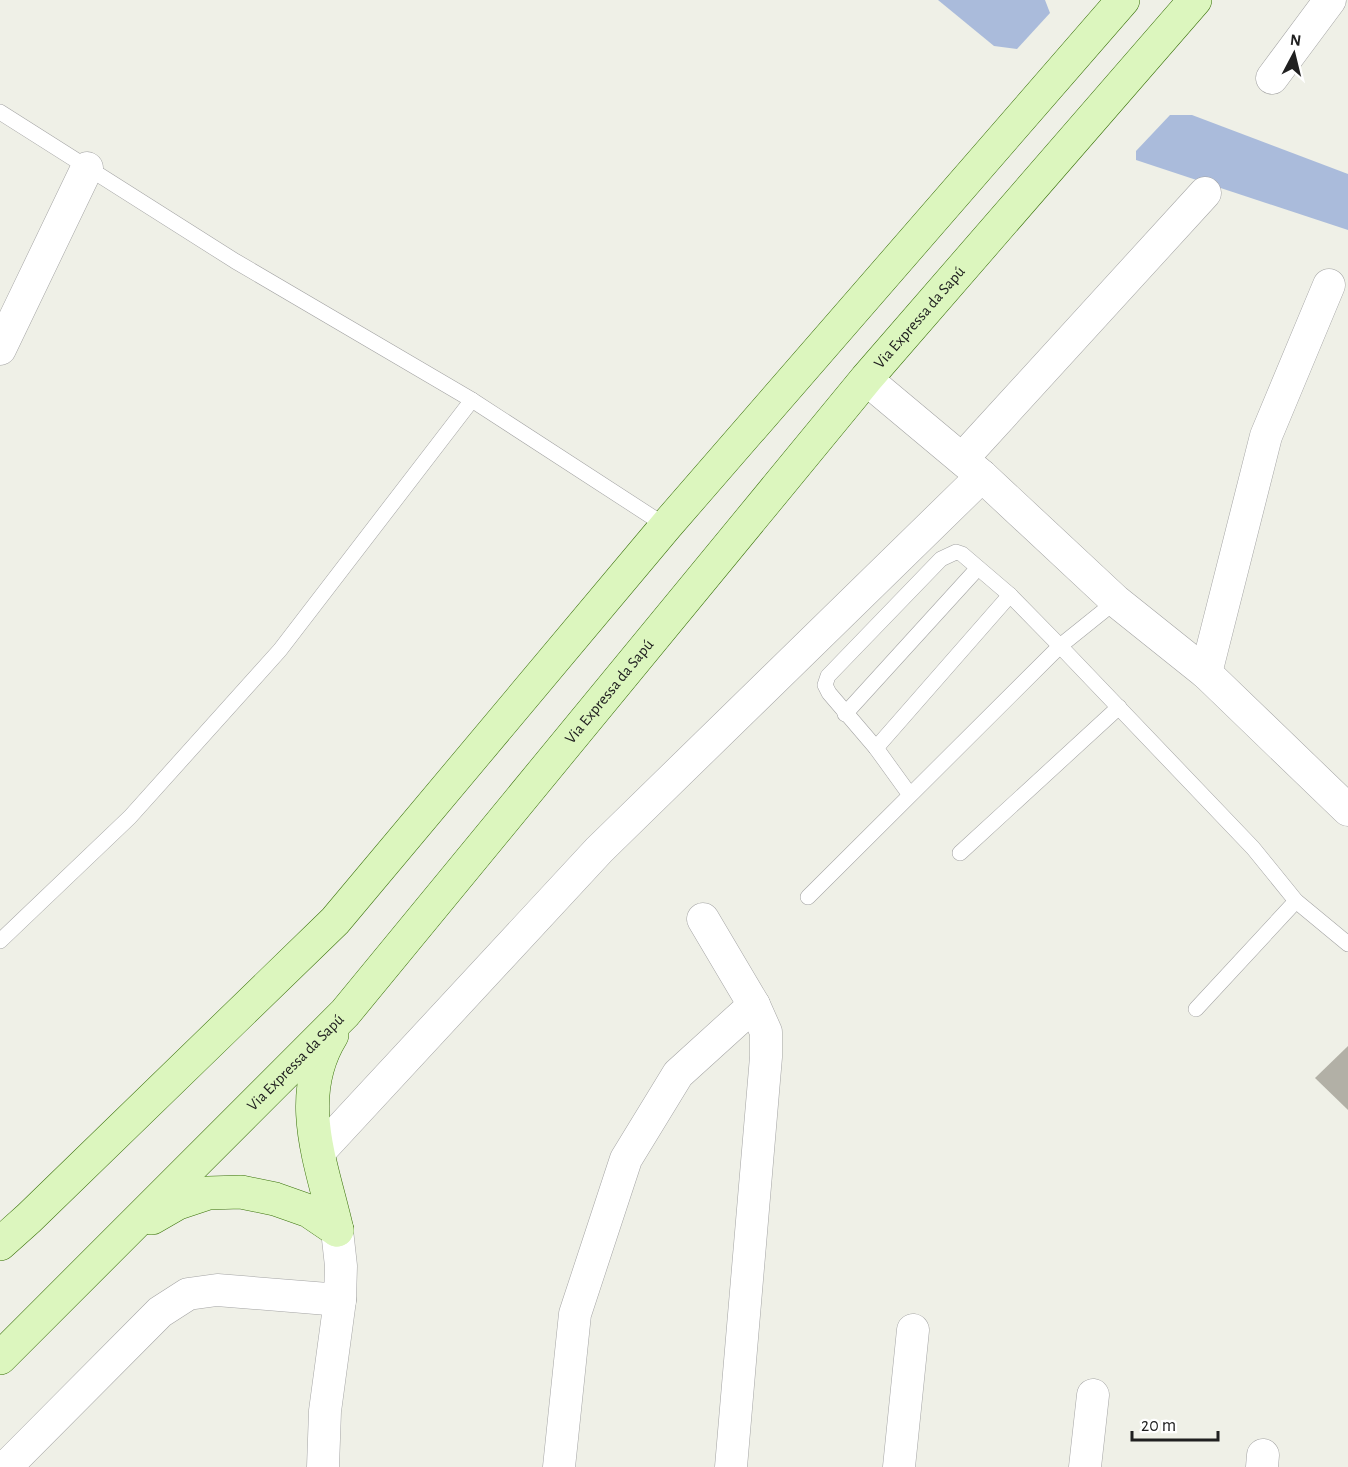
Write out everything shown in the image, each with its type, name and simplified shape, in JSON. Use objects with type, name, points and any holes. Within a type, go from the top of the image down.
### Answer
[{"type":"main road","points":[[0,1244],[30,1218],[336,921],[666,526],[1123,0]]},
{"type":"main road","name":"Via Expressa da Sapú","points":[[0,1359],[345,1013],[866,379],[1195,0]]},
{"type":"main road","points":[[337,1230],[319,1152],[311,1102],[314,1075],[322,1050],[345,1013]]},
{"type":"main road","points":[[94,1263],[149,1220],[178,1203],[208,1193],[241,1192],[275,1199],[309,1211],[337,1230]]},
{"type":"street","points":[[1272,78],[1330,0]]},
{"type":"street","points":[[0,349],[87,168]]},
{"type":"street","points":[[319,1152],[599,850],[972,468],[1205,193]]},
{"type":"street","points":[[1206,672],[1266,436],[1329,285]]},
{"type":"street","points":[[866,379],[972,468],[1116,600],[1206,672],[1348,810]]},
{"type":"street","points":[[703,919],[754,1005],[766,1032],[766,1057],[731,1467]]},
{"type":"street","points":[[559,1467],[575,1314],[626,1159],[678,1074],[754,1005]]},
{"type":"street","points":[[323,1467],[326,1411],[340,1300],[341,1266],[337,1230]]},
{"type":"street","points":[[6,1467],[160,1312],[188,1294],[217,1290],[340,1300]]},
{"type":"street","points":[[899,1467],[913,1330]]},
{"type":"street","points":[[1085,1467],[1093,1395]]},
{"type":"lane","points":[[0,111],[235,261],[472,400],[666,526]]},
{"type":"lane","points":[[0,941],[130,817],[280,650],[472,400]]},
{"type":"lane","points":[[910,795],[876,748],[845,714],[825,685],[828,676],[941,559],[956,552],[962,554],[1010,595],[1254,848],[1296,901],[1348,944]]},
{"type":"lane","points":[[845,714],[977,569]]},
{"type":"lane","points":[[876,748],[1010,595]]},
{"type":"lane","points":[[808,897],[1060,646],[1116,600]]},
{"type":"lane","points":[[960,853],[1119,707]]},
{"type":"lane","points":[[1196,1009],[1296,901]]},
{"type":"water","points":[[938,0],[1045,0],[1050,13],[1017,49],[994,46]]},
{"type":"water","points":[[1170,115],[1192,115],[1348,174],[1348,230],[1136,160],[1136,151]]},
{"type":"building","points":[[1348,1046],[1348,1110],[1315,1078]]}]
